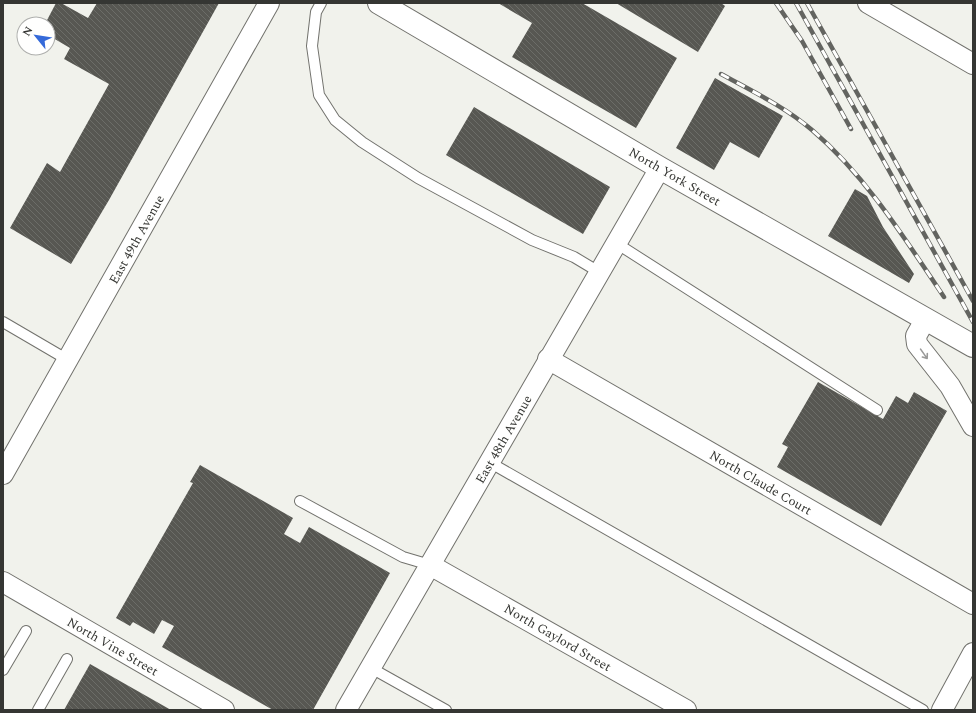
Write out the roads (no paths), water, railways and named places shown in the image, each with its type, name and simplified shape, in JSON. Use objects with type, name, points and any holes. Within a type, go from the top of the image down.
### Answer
[{"type":"street","name":"East 49th Avenue","points":[[3,474],[269,3]]},
{"type":"street","name":"North York Street","points":[[378,3],[660,168],[973,346]]},
{"type":"street","points":[[868,3],[973,64]]},
{"type":"street","name":"East 48th Avenue","points":[[346,710],[660,168]]},
{"type":"street","points":[[925,320],[916,336],[917,344],[950,386],[973,426]]},
{"type":"street","name":"North Claude Court","points":[[548,359],[973,604]]},
{"type":"street","name":"North Gaylord Street","points":[[430,565],[686,710]]},
{"type":"street","name":"North Vine Street","points":[[3,582],[224,710]]},
{"type":"street","points":[[942,710],[973,653]]},
{"type":"lane","points":[[321,3],[316,12],[312,46],[319,95],[336,120],[362,142],[418,178],[532,240],[574,257],[599,272]]},
{"type":"lane","points":[[616,243],[877,410]]},
{"type":"lane","points":[[3,322],[68,360]]},
{"type":"lane","points":[[489,462],[923,710]]},
{"type":"lane","points":[[300,501],[403,557],[430,565]]},
{"type":"lane","points":[[3,670],[26,631]]},
{"type":"lane","points":[[38,710],[67,659]]},
{"type":"lane","points":[[371,668],[446,710]]},
{"type":"railway","points":[[776,3],[802,41],[851,129]]},
{"type":"railway","points":[[796,3],[973,322]]},
{"type":"railway","points":[[807,3],[973,301]]},
{"type":"railway","points":[[721,74],[791,114],[832,148],[850,167],[884,209],[944,297]]}]
